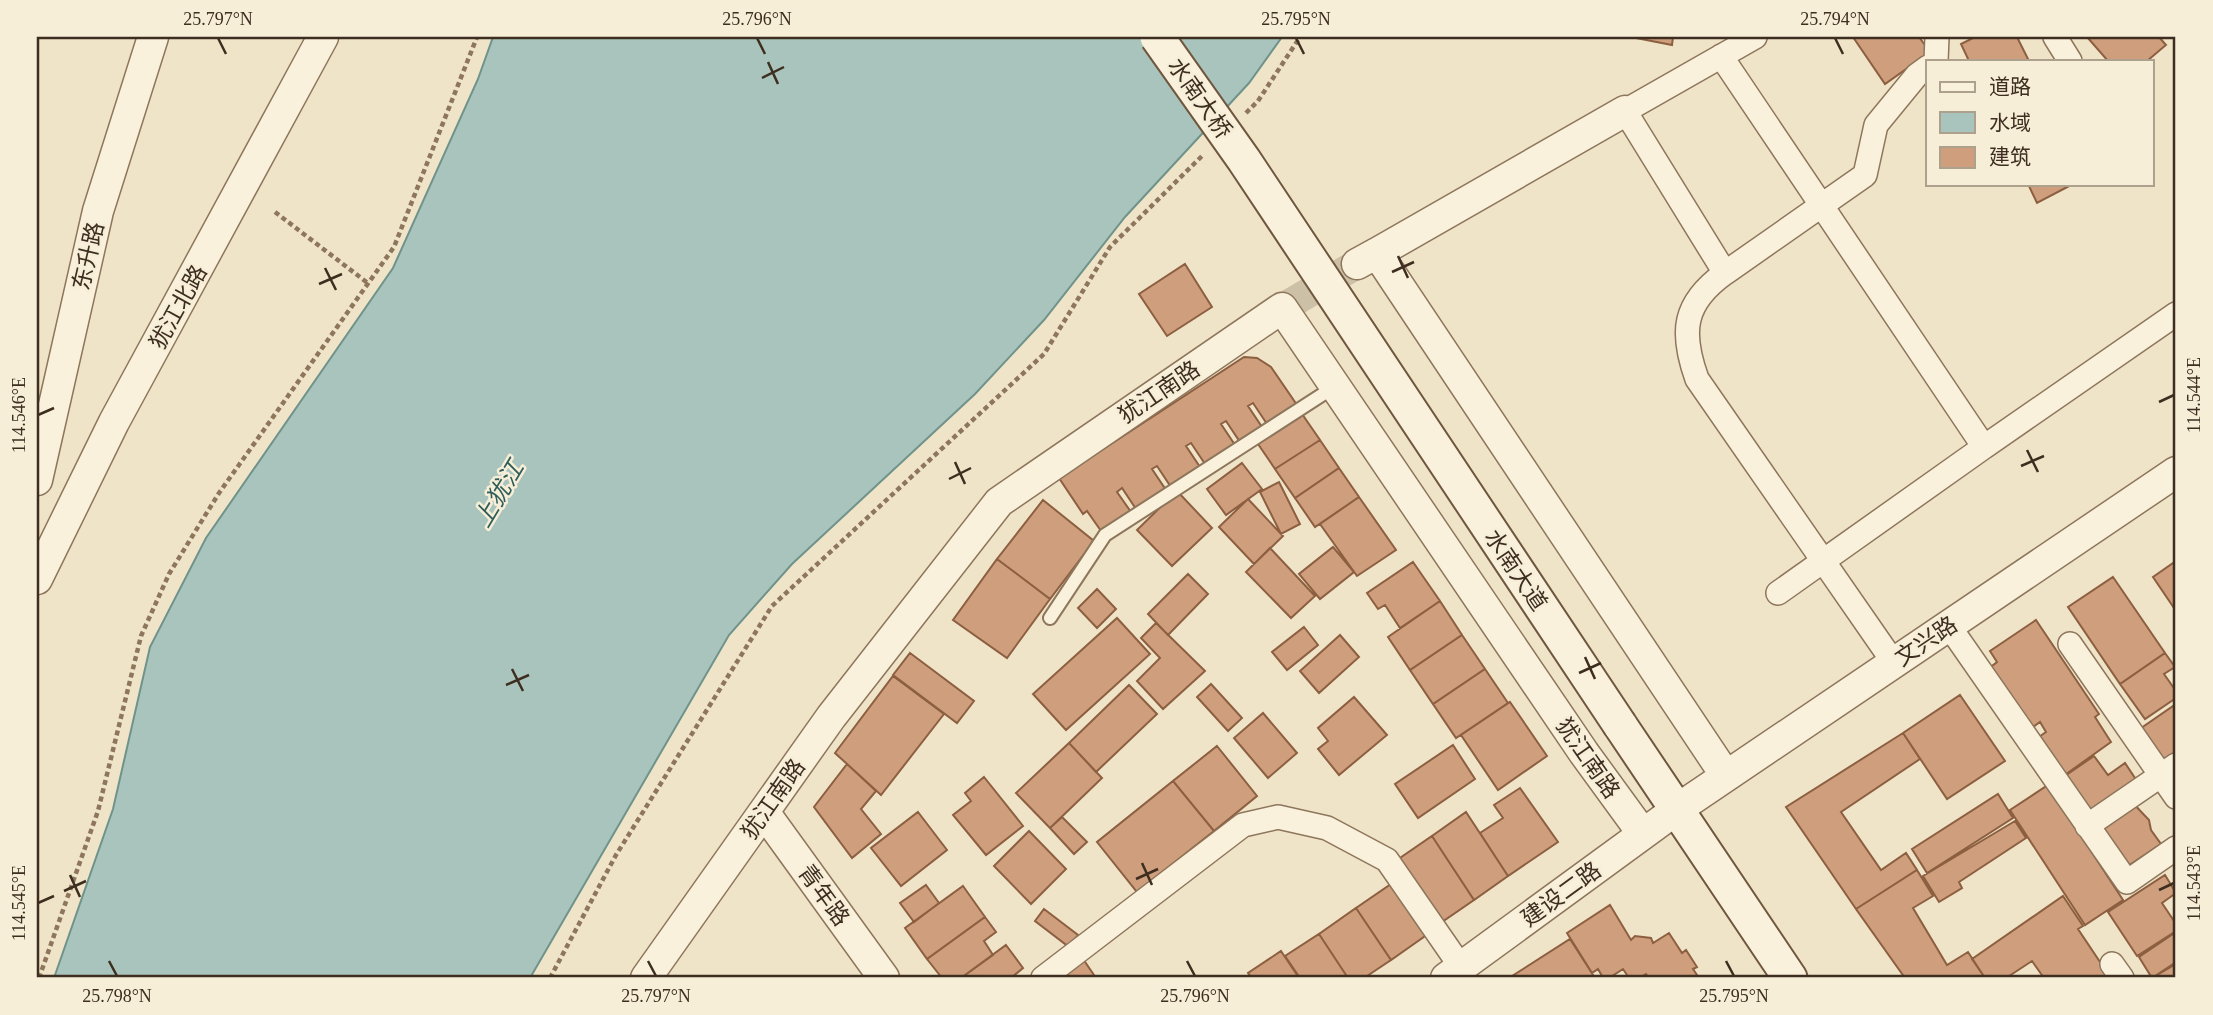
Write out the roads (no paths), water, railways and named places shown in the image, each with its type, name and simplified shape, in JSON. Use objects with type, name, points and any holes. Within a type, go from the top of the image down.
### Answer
[{"type":"main road","name":"水南大桥","points":[[1157,37],[1244,160]]},
{"type":"main road","name":"水南大道","points":[[1244,160],[1790,978]]},
{"type":"street","name":"东升路","points":[[37,480],[98,211],[153,37]]},
{"type":"street","name":"犹江北路","points":[[37,579],[114,422],[323,37]]},
{"type":"street","points":[[1726,776],[1367,258],[1755,37]]},
{"type":"street","points":[[1936,60],[1937,37]]},
{"type":"street","points":[[2055,37],[2069,60]]},
{"type":"street","points":[[1721,56],[1984,447]]},
{"type":"street","points":[[1894,663],[1697,379],[1686,334],[1688,316],[1700,292],[1866,175],[1876,125],[1917,75],[1926,68]]},
{"type":"street","points":[[1625,111],[1725,273]]},
{"type":"street","name":"犹江南路","points":[[646,978],[831,717],[999,502],[1285,307],[1334,387],[1576,742],[1643,834]]},
{"type":"street","points":[[1778,593],[2176,314]]},
{"type":"street","name":"文兴路","points":[[1676,810],[2176,472]]},
{"type":"street","points":[[1949,626],[2126,883],[2176,848]]},
{"type":"street","points":[[2070,644],[2169,770],[2176,797]]},
{"type":"street","points":[[2087,826],[2169,770]]},
{"type":"street","name":"建设二路","points":[[1454,973],[1676,810]]},
{"type":"street","name":"青年路","points":[[764,812],[884,978]]},
{"type":"street","points":[[1044,978],[1242,825],[1278,817],[1328,828],[1387,860],[1454,973]]},
{"type":"lane","points":[[1050,618],[1105,535],[1334,387]]},
{"type":"water","name":"上犹江","points":[[493,37],[1282,37],[1249,83],[1125,217],[1044,320],[975,394],[792,564],[729,635],[530,978],[54,978],[113,809],[150,647],[206,538],[393,268],[478,79]]},
{"type":"tunnel","points":[[1288,305],[1357,264]]}]
